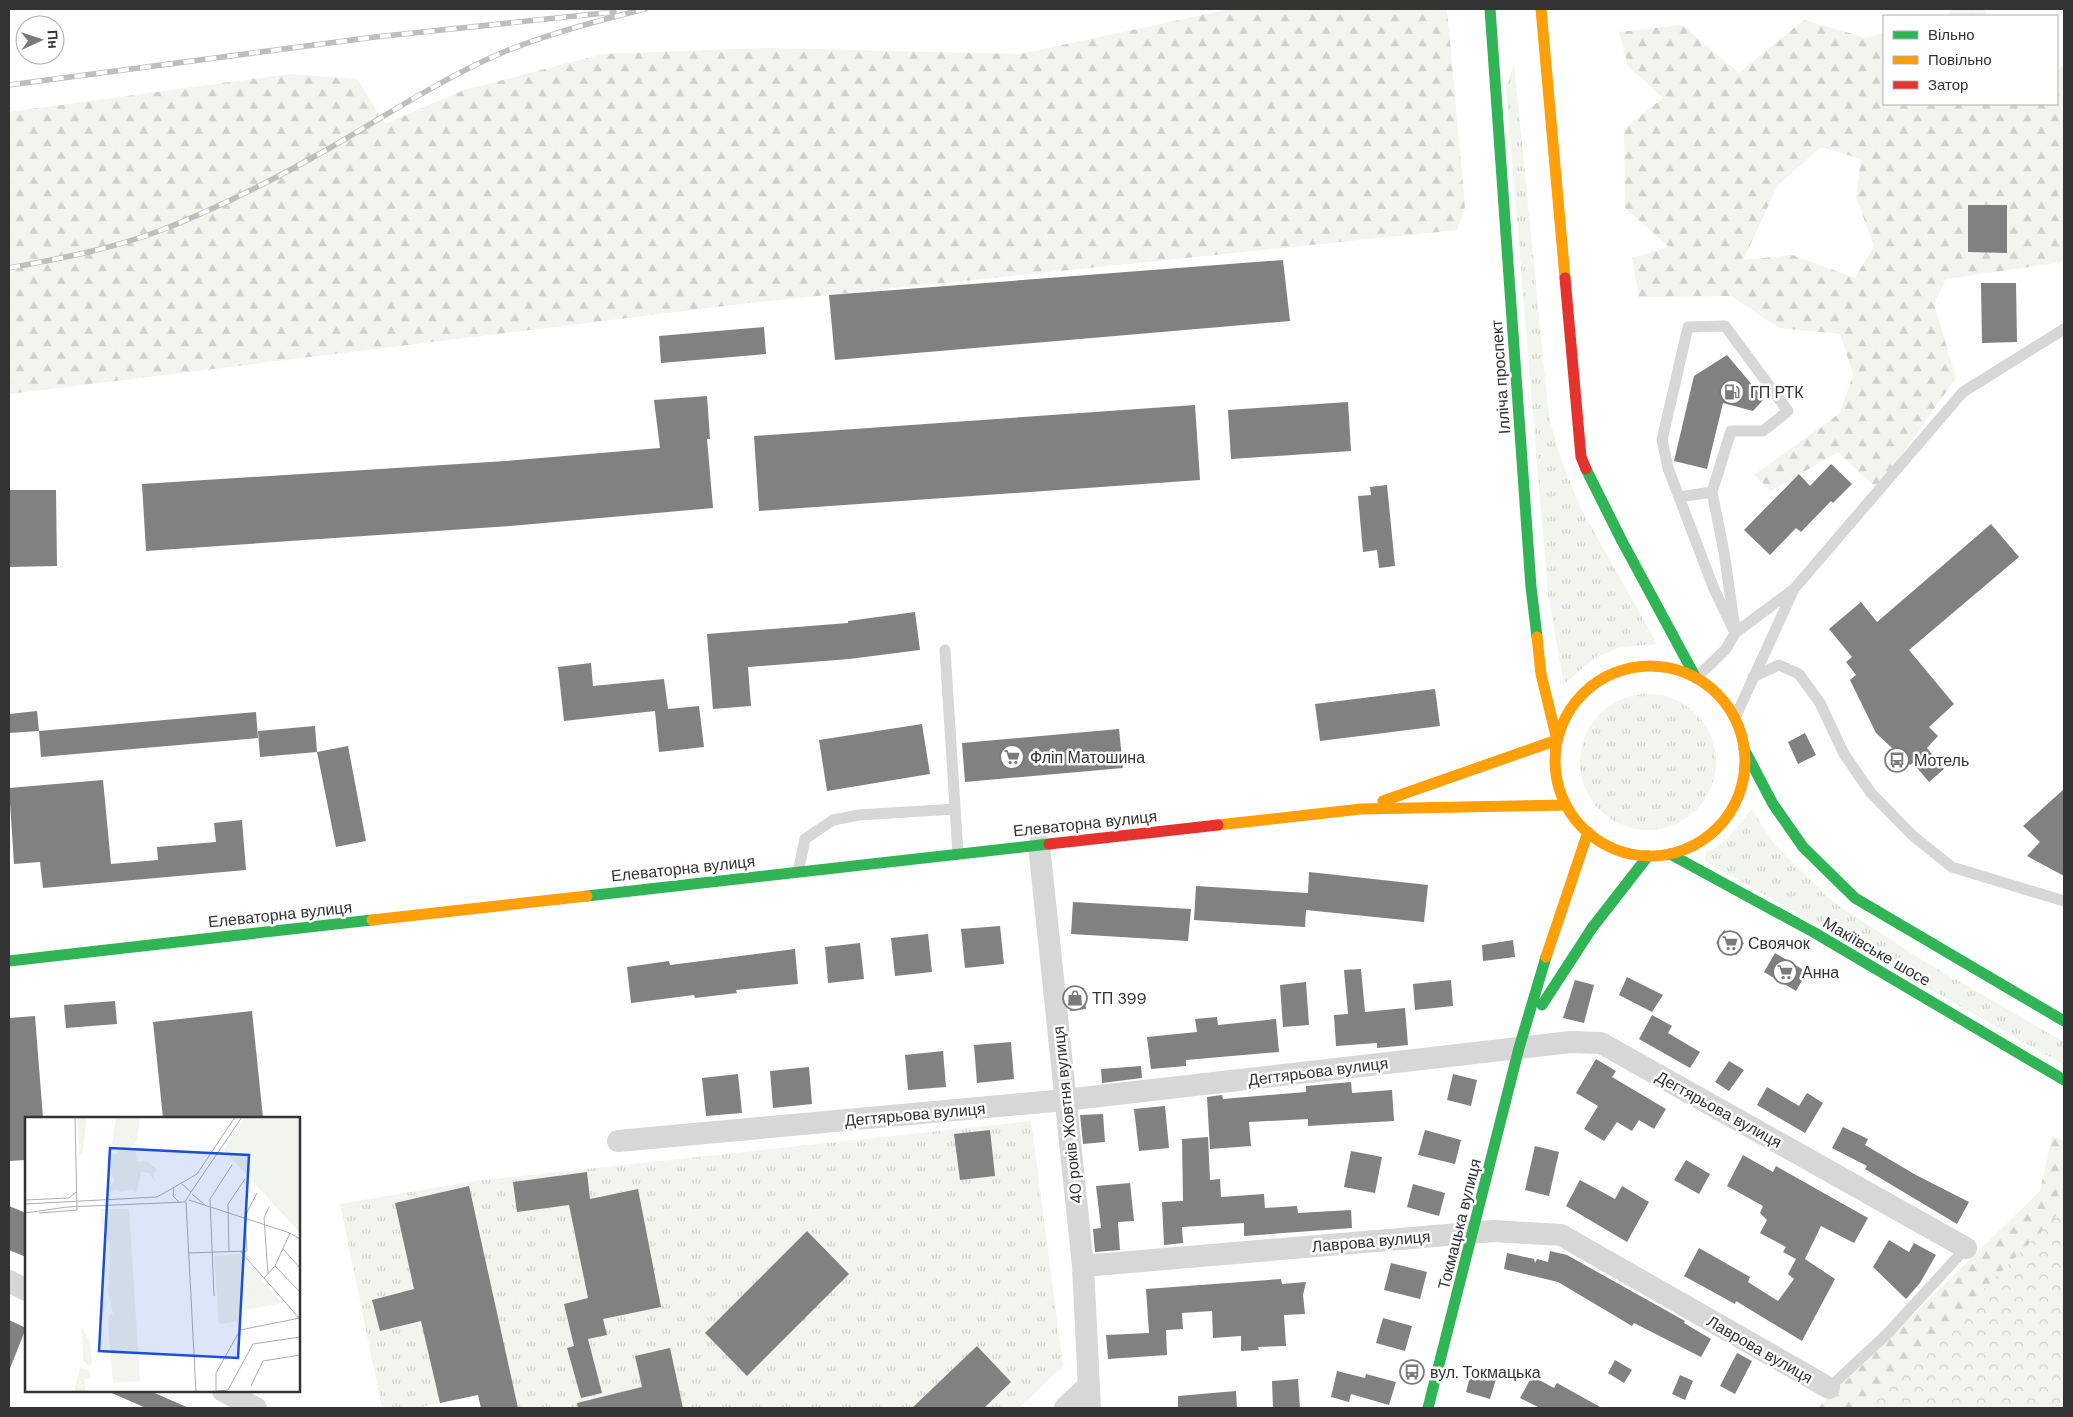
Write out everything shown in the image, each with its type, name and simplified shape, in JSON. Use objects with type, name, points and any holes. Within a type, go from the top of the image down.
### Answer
[{"type":"main road","name":"Ілліча проспект","points":[[1490,9],[1531,588],[1541,674],[1557,740]]},
{"type":"main road","points":[[1541,9],[1581,457],[1600,504],[1671,628],[1696,678]]},
{"type":"main road","points":[[1744,747],[1745,770],[1739,793],[1731,810],[1722,822],[1705,838],[1684,850],[1670,854],[1648,856],[1617,850],[1588,832],[1566,805],[1556,773],[1557,740],[1563,722],[1582,694],[1602,679],[1618,671],[1651,666],[1682,671],[1696,678],[1718,694],[1735,718],[1744,747],[1773,804],[1803,847],[1855,898],[2064,1021]]},
{"type":"main road","name":"Елеваторна вулиця","points":[[1361,809],[1557,740]]},
{"type":"main road","name":"Елеваторна вулиця","points":[[9,961],[1361,809],[1566,805]]},
{"type":"main road","name":"Токмацька вулиця","points":[[1428,1408],[1474,1233],[1519,1048],[1553,932],[1588,832]]},
{"type":"main road","name":"Макіївське шосе","points":[[1670,854],[1815,933],[2064,1080]]},
{"type":"main road","name":"Токмацька вулиця","points":[[1519,1048],[1573,952],[1606,907],[1648,856]]},
{"type":"street","name":"40 років Жовтня вулиця","points":[[1039,845],[1084,1266],[1088,1398],[1065,1408]]},
{"type":"street","name":"Дегтярьова вулиця","points":[[618,1141],[1065,1100],[1571,1042],[1602,1043],[1966,1248]]},
{"type":"street","name":"Лаврова вулиця","points":[[1084,1266],[1494,1231],[1561,1235],[1829,1388]]},
{"type":"street","points":[[9,1281],[25,1289]]},
{"type":"lane","points":[[1725,326],[1788,411],[1763,431],[1731,431],[1712,492],[1724,552],[1735,633],[1714,589],[1668,468],[1662,440],[1688,327],[1725,326]]},
{"type":"lane","points":[[1696,678],[1726,648],[1735,633],[1794,589],[1962,392],[2064,329]]},
{"type":"lane","points":[[1679,497],[1712,492]]},
{"type":"lane","points":[[1735,718],[1794,589]]},
{"type":"lane","points":[[945,650],[958,854]]},
{"type":"lane","points":[[1753,677],[1779,666],[1799,674],[1820,703],[1844,754],[1871,793],[1913,836],[1952,867],[2064,901]]},
{"type":"lane","points":[[798,872],[805,839],[833,820],[955,808]]},
{"type":"lane","points":[[1829,1388],[1887,1334],[1966,1248]]},
{"type":"green space","points":[[1230,9],[1447,9],[1465,207],[1457,230],[749,303],[9,394],[9,112],[290,74],[357,79],[385,124],[464,90],[603,54],[767,48],[1020,54]]},
{"type":"green space","points":[[1950,9],[1985,9],[1987,15],[1949,15]]},
{"type":"green space","points":[[1804,20],[1867,38],[1883,33],[1883,105],[2058,105],[2058,70],[2064,64],[2064,262],[1946,279],[1934,304],[1956,378],[1877,489],[1838,452],[1771,491],[1754,475],[1840,413],[1853,374],[1840,334],[1779,328],[1731,296],[1639,297],[1632,258],[1669,247],[1625,208],[1624,129],[1663,98],[1628,66],[1619,32],[1682,25],[1739,73]],"holes":[[[1821,147],[1861,159],[1856,197],[1874,246],[1855,278],[1792,255],[1743,260],[1778,185]]]},
{"type":"green space","points":[[1514,63],[1549,417],[1560,456],[1580,507],[1657,644],[1621,647],[1594,658],[1564,684],[1548,595],[1506,88]]},
{"type":"green space","points":[[1648,694],[1674,699],[1686,705],[1696,714],[1705,724],[1711,736],[1716,762],[1711,788],[1705,800],[1696,810],[1686,819],[1674,825],[1648,830],[1622,825],[1610,819],[1600,810],[1591,800],[1585,788],[1580,762],[1585,736],[1591,724],[1600,714],[1610,705],[1622,699]]},
{"type":"green space","points":[[1752,810],[1775,845],[1833,902],[1922,960],[2064,1042],[2064,1065],[1705,861],[1706,853],[1728,838]]},
{"type":"green space","points":[[1031,1121],[1063,1366],[1019,1408],[481,1408],[478,1395],[415,1408],[382,1408],[340,1204],[475,1181]]},
{"type":"green space","points":[[2052,1136],[2064,1141],[2064,1408],[1818,1408],[2040,1191]]},
{"type":"green space","points":[[2064,1208],[2064,1408],[1867,1408]]},
{"type":"building","points":[[1968,205],[2007,205],[2007,253],[1968,252]]},
{"type":"building","points":[[1283,260],[1290,321],[835,360],[829,295]]},
{"type":"building","points":[[1981,283],[2016,283],[2017,342],[1982,343]]},
{"type":"building","points":[[764,327],[766,354],[661,363],[659,336]]},
{"type":"building","points":[[1727,355],[1764,399],[1753,411],[1723,403],[1707,469],[1674,461],[1694,376]]},
{"type":"building","points":[[707,396],[710,439],[707,439],[713,508],[510,526],[146,551],[142,484],[506,461],[660,448],[654,400]]},
{"type":"building","points":[[1348,402],[1351,451],[1231,459],[1228,410]]},
{"type":"building","points":[[1195,405],[1200,480],[759,511],[754,436]]},
{"type":"building","points":[[1831,464],[1852,484],[1833,503],[1831,501],[1801,532],[1796,528],[1770,555],[1744,530],[1799,474],[1810,486]]},
{"type":"building","points":[[1387,485],[1395,566],[1379,568],[1377,550],[1363,552],[1358,496],[1371,495],[1370,487]]},
{"type":"building","points":[[9,490],[56,490],[57,566],[9,567]]},
{"type":"building","points":[[1991,524],[2019,557],[1909,650],[1954,704],[1929,727],[1938,736],[1927,748],[1944,769],[1929,782],[1913,763],[1910,765],[1876,733],[1850,680],[1856,675],[1846,662],[1852,657],[1829,629],[1861,602],[1877,622]]},
{"type":"building","points":[[915,612],[920,650],[849,659],[748,667],[751,706],[713,709],[707,634],[848,623],[848,621]]},
{"type":"building","points":[[591,663],[593,686],[664,679],[668,709],[699,706],[704,747],[659,752],[655,711],[564,721],[558,667]]},
{"type":"building","points":[[1435,689],[1440,726],[1320,741],[1315,704]]},
{"type":"building","points":[[37,711],[39,731],[9,733],[9,714]]},
{"type":"building","points":[[256,712],[258,738],[41,757],[39,731]]},
{"type":"building","points":[[922,724],[930,774],[827,791],[819,740]]},
{"type":"building","points":[[315,726],[317,752],[260,757],[258,731]]},
{"type":"building","points":[[1119,729],[1123,768],[965,782],[962,743]]},
{"type":"building","points":[[1805,733],[1816,755],[1798,764],[1788,742]]},
{"type":"building","points":[[348,746],[366,841],[336,847],[317,752]]},
{"type":"building","points":[[103,780],[111,864],[158,860],[157,847],[216,842],[214,823],[242,820],[246,870],[43,888],[40,862],[14,864],[9,788]]},
{"type":"building","points":[[2064,789],[2064,876],[2027,856],[2040,842],[2023,826]]},
{"type":"building","points":[[1309,872],[1428,885],[1424,922],[1306,910],[1305,927],[1194,920],[1196,886],[1308,893]]},
{"type":"building","points":[[1073,902],[1191,909],[1188,941],[1071,934]]},
{"type":"building","points":[[1000,926],[1004,964],[965,968],[961,929]]},
{"type":"building","name":"Своячок","points":[[1724,930],[1744,943],[1736,955],[1716,943]]},
{"type":"building","points":[[928,934],[932,972],[895,976],[891,938]]},
{"type":"building","points":[[1513,940],[1515,957],[1483,961],[1482,945]]},
{"type":"building","points":[[860,943],[864,979],[828,983],[825,947]]},
{"type":"building","points":[[795,949],[798,984],[736,990],[737,993],[695,998],[694,995],[631,1003],[627,967],[669,961],[670,965]]},
{"type":"building","name":"Анна","points":[[1775,953],[1807,972],[1796,991],[1764,972]]},
{"type":"building","points":[[1361,969],[1365,1012],[1405,1008],[1408,1045],[1377,1048],[1377,1043],[1336,1046],[1334,1015],[1348,1014],[1344,970]]},
{"type":"building","points":[[1627,977],[1663,995],[1652,1012],[1619,995]]},
{"type":"building","points":[[1451,980],[1453,1006],[1415,1010],[1413,984]]},
{"type":"building","points":[[1575,980],[1594,985],[1584,1023],[1563,1018]]},
{"type":"building","points":[[1306,982],[1309,1025],[1283,1027],[1280,985]]},
{"type":"building","points":[[1084,988],[1086,1009],[1070,1011],[1067,989]]},
{"type":"building","points":[[115,1001],[117,1024],[66,1028],[64,1005]]},
{"type":"building","points":[[252,1011],[263,1117],[163,1117],[153,1022]]},
{"type":"building","points":[[1652,1015],[1672,1026],[1668,1033],[1700,1052],[1690,1068],[1639,1039]]},
{"type":"building","points":[[35,1016],[43,1117],[25,1117],[25,1160],[9,1161],[9,1018]]},
{"type":"building","points":[[1217,1017],[1218,1025],[1276,1019],[1279,1052],[1186,1060],[1186,1066],[1151,1069],[1147,1037],[1197,1032],[1195,1019]]},
{"type":"building","points":[[1011,1042],[1014,1079],[977,1083],[974,1045]]},
{"type":"building","points":[[943,1051],[946,1087],[908,1090],[905,1055]]},
{"type":"building","points":[[1596,1059],[1616,1071],[1612,1077],[1666,1109],[1654,1129],[1639,1120],[1632,1131],[1617,1122],[1604,1141],[1584,1129],[1598,1106],[1576,1093]]},
{"type":"building","points":[[1729,1061],[1744,1070],[1729,1091],[1715,1082]]},
{"type":"building","points":[[1141,1066],[1142,1078],[1102,1083],[1101,1069]]},
{"type":"building","points":[[809,1067],[812,1104],[773,1108],[770,1071]]},
{"type":"building","points":[[738,1074],[742,1113],[706,1116],[702,1078]]},
{"type":"building","points":[[1453,1074],[1477,1080],[1471,1106],[1447,1100]]},
{"type":"building","points":[[1351,1082],[1352,1093],[1392,1090],[1394,1121],[1308,1126],[1308,1119],[1249,1122],[1251,1146],[1210,1149],[1207,1097],[1222,1095],[1223,1099],[1306,1092],[1306,1086]]},
{"type":"building","points":[[1767,1087],[1799,1106],[1807,1093],[1823,1103],[1805,1133],[1757,1105]]},
{"type":"building","points":[[1165,1106],[1169,1148],[1139,1151],[1134,1109]]},
{"type":"building","points":[[1103,1114],[1105,1142],[1083,1144],[1080,1115]]},
{"type":"building","points":[[1843,1127],[1868,1139],[1865,1145],[1916,1175],[1969,1202],[1957,1224],[1865,1169],[1867,1166],[1832,1148]]},
{"type":"building","points":[[990,1130],[995,1176],[960,1180],[954,1134]]},
{"type":"building","points":[[1425,1130],[1461,1140],[1455,1164],[1418,1155]]},
{"type":"building","points":[[1208,1137],[1210,1180],[1220,1179],[1221,1197],[1264,1194],[1265,1208],[1297,1206],[1298,1213],[1351,1210],[1352,1228],[1244,1236],[1244,1223],[1182,1227],[1183,1243],[1164,1245],[1162,1202],[1183,1201],[1182,1139]]},
{"type":"building","points":[[1535,1146],[1559,1152],[1549,1196],[1525,1190]]},
{"type":"building","points":[[1351,1151],[1382,1157],[1375,1193],[1344,1187]]},
{"type":"building","points":[[1743,1155],[1773,1172],[1776,1166],[1868,1218],[1854,1243],[1821,1226],[1805,1259],[1835,1279],[1802,1341],[1736,1301],[1735,1304],[1684,1276],[1699,1248],[1750,1277],[1748,1282],[1778,1301],[1794,1279],[1788,1274],[1796,1259],[1783,1252],[1786,1247],[1760,1233],[1767,1220],[1760,1213],[1763,1206],[1727,1186]]},
{"type":"building","points":[[1686,1160],[1710,1174],[1699,1194],[1674,1180]]},
{"type":"building","points":[[587,1172],[590,1199],[638,1189],[661,1307],[603,1319],[607,1335],[588,1339],[602,1393],[581,1398],[567,1348],[574,1346],[564,1304],[588,1298],[569,1205],[517,1212],[513,1182]]},
{"type":"building","points":[[1580,1180],[1615,1199],[1622,1186],[1649,1202],[1627,1242],[1566,1206]]},
{"type":"building","points":[[1130,1183],[1134,1221],[1118,1222],[1120,1250],[1095,1252],[1093,1229],[1101,1228],[1096,1186]]},
{"type":"building","points":[[1413,1184],[1445,1193],[1439,1216],[1407,1207]]},
{"type":"building","points":[[469,1186],[518,1408],[481,1408],[478,1395],[440,1403],[421,1321],[380,1331],[372,1300],[414,1289],[395,1203]]},
{"type":"building","points":[[9,1206],[25,1213],[25,1257],[9,1250]]},
{"type":"building","points":[[807,1231],[849,1274],[747,1376],[705,1333]]},
{"type":"building","points":[[1889,1240],[1909,1252],[1914,1243],[1936,1255],[1920,1283],[1906,1299],[1873,1267]]},
{"type":"building","points":[[1550,1251],[1567,1255],[1685,1321],[1684,1323],[1711,1339],[1701,1357],[1634,1323],[1632,1326],[1558,1282],[1504,1269],[1507,1253],[1534,1259],[1535,1263],[1537,1259],[1548,1262]]},
{"type":"building","points":[[1391,1263],[1427,1272],[1420,1299],[1384,1290]]},
{"type":"building","points":[[1281,1279],[1282,1284],[1306,1282],[1303,1295],[1305,1314],[1284,1315],[1286,1346],[1258,1347],[1259,1350],[1241,1351],[1241,1336],[1213,1338],[1212,1311],[1182,1313],[1183,1329],[1166,1330],[1167,1355],[1108,1359],[1106,1335],[1149,1333],[1146,1289]]},
{"type":"building","points":[[1383,1318],[1412,1326],[1405,1351],[1376,1343]]},
{"type":"building","points":[[9,1320],[25,1328],[25,1331],[9,1371]]},
{"type":"building","points":[[977,1346],[1011,1382],[984,1408],[912,1408]]},
{"type":"building","points":[[670,1348],[683,1408],[578,1408],[577,1403],[642,1387],[635,1356]]},
{"type":"building","points":[[1737,1353],[1752,1361],[1735,1394],[1720,1386]]},
{"type":"building","points":[[1615,1360],[1632,1370],[1624,1383],[1608,1373]]},
{"type":"building","points":[[1472,1369],[1497,1376],[1490,1399],[1466,1392]]},
{"type":"building","points":[[1337,1371],[1365,1378],[1366,1374],[1396,1382],[1389,1405],[1351,1394],[1349,1402],[1331,1397]]},
{"type":"building","points":[[1680,1375],[1693,1381],[1685,1400],[1672,1394]]},
{"type":"building","points":[[1532,1376],[1554,1388],[1557,1383],[1602,1408],[1540,1408],[1520,1398]]},
{"type":"building","points":[[1298,1379],[1300,1408],[1273,1408],[1272,1381]]},
{"type":"building","points":[[1236,1391],[1237,1408],[1178,1408],[1178,1396]]},
{"type":"building","points":[[109,1392],[152,1392],[189,1408],[146,1408]]},
{"type":"railway","points":[[9,268],[103,248],[159,231],[226,202],[292,169],[431,89],[490,58],[547,36],[645,9]]},
{"type":"railway","points":[[9,85],[375,37],[614,12]]},
{"type":"traffic: fast","points":[[1490,9],[1531,587],[1537,637]]},
{"type":"traffic: fast","points":[[1586,469],[1622,541],[1696,678]]},
{"type":"traffic: fast","points":[[1744,749],[1773,804],[1803,847],[1855,898],[2064,1021]]},
{"type":"traffic: fast","points":[[587,896],[1049,844]]},
{"type":"traffic: fast","points":[[1670,854],[1815,933],[2064,1080]]},
{"type":"traffic: fast","points":[[1542,1005],[1592,928],[1648,856]]},
{"type":"traffic: fast","points":[[9,961],[372,920]]},
{"type":"traffic: fast","points":[[1428,1408],[1519,1048],[1546,957]]},
{"type":"traffic: slow","points":[[1541,9],[1565,278]]},
{"type":"traffic: slow","points":[[1537,637],[1541,674],[1557,740]]},
{"type":"traffic: slow","points":[[1650,666],[1686,673],[1703,682],[1717,694],[1729,708],[1738,725],[1745,761],[1738,797],[1729,814],[1717,828],[1703,840],[1686,849],[1650,856],[1614,849],[1597,840],[1583,828],[1571,814],[1562,797],[1555,761],[1562,725],[1571,708],[1583,694],[1597,682],[1614,673],[1650,666]]},
{"type":"traffic: slow","points":[[1383,801],[1557,740]]},
{"type":"traffic: slow","points":[[1218,825],[1361,809],[1566,805]]},
{"type":"traffic: slow","points":[[1546,957],[1588,832]]},
{"type":"traffic: slow","points":[[372,920],[587,896]]},
{"type":"traffic: jam","points":[[1565,278],[1581,457],[1586,469]]},
{"type":"traffic: jam","points":[[1049,844],[1218,825]]},
{"type":"place","name":"ГП РТК","points":[[1732,392]]},
{"type":"place","name":"Фліп Матошина","points":[[1012,757]]},
{"type":"place","name":"Мотель","points":[[1897,760]]},
{"type":"place","name":"Своячок","points":[[1730,943]]},
{"type":"place","name":"Анна","points":[[1785,972]]},
{"type":"place","name":"ТП 399","points":[[1075,998]]},
{"type":"place","name":"вул. Токмацька","points":[[1412,1372]]}]
